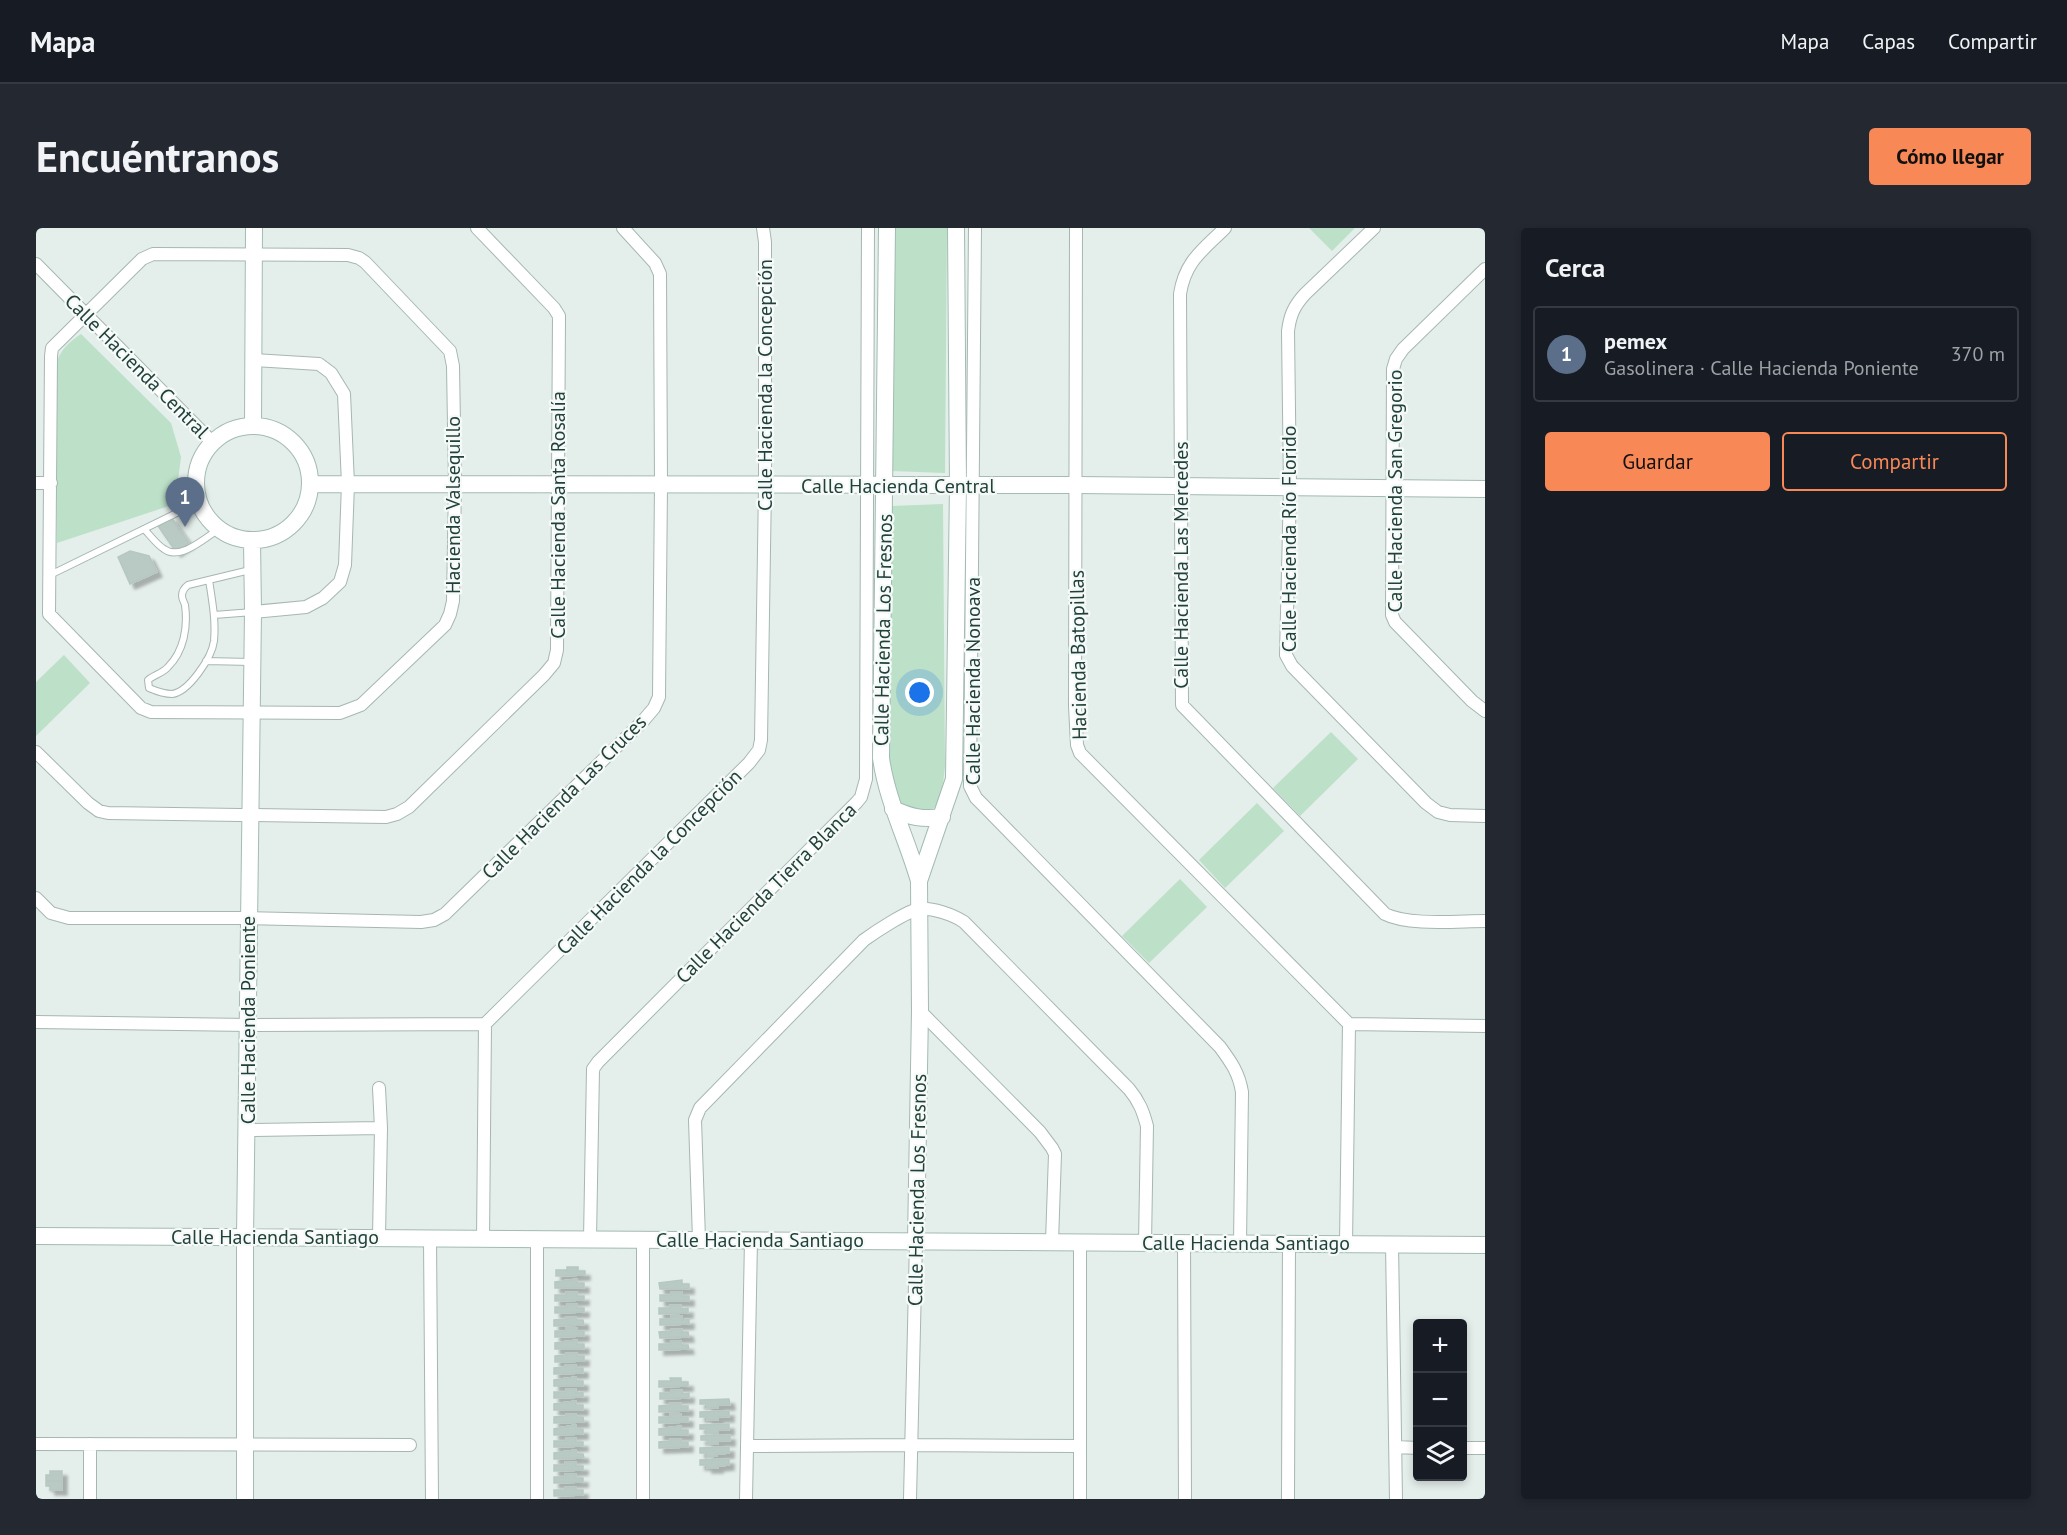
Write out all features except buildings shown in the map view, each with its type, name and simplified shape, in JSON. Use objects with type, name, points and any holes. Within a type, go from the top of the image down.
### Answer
[{"type":"street","points":[[253,425],[254,228]]},
{"type":"street","name":"Calle Hacienda Santa Rosalía","points":[[36,752],[99,811],[386,817],[409,807],[544,675],[554,663],[557,650],[559,316],[477,228]]},
{"type":"street","name":"Calle Hacienda Las Cruces","points":[[36,898],[51,913],[69,918],[248,918],[421,922],[434,920],[445,914],[643,721],[654,708],[658,697],[661,485],[660,274],[656,263],[623,228]]},
{"type":"street","name":"Calle Hacienda la Concepción","points":[[485,1024],[749,763],[759,750],[765,486],[764,228]]},
{"type":"street","name":"Calle Hacienda Tierra Blanca","points":[[590,1239],[593,1069],[857,802],[863,792],[866,779],[877,486],[868,228]]},
{"type":"street","name":"Calle Hacienda Los Fresnos","points":[[887,228],[877,486],[881,758],[884,782],[919,881],[920,1011],[910,1499]]},
{"type":"street","name":"Calle Hacienda Los Fresnos","points":[[919,881],[954,779],[966,486],[956,228]]},
{"type":"street","name":"Calle Hacienda Nonoava","points":[[975,228],[966,486],[970,786],[984,806],[1220,1047],[1234,1066],[1240,1077],[1242,1092],[1240,1243]]},
{"type":"street","name":"Hacienda Batopillas","points":[[1076,228],[1075,706],[1077,745],[1080,753],[1349,1024]]},
{"type":"street","name":"Calle Hacienda Las Mercedes","points":[[1225,228],[1187,268],[1180,294],[1180,701],[1184,708],[1385,914],[1392,918],[1409,921],[1485,921]]},
{"type":"street","name":"Calle Hacienda Río Florido","points":[[1374,228],[1305,294],[1295,305],[1289,317],[1290,488],[1286,655],[1288,661],[1438,812],[1450,815],[1485,816]]},
{"type":"street","name":"Hacienda Valsequillo","points":[[153,254],[254,254],[348,255],[359,258],[366,262],[450,351],[453,366],[455,484],[453,602],[445,625],[361,705],[354,709],[340,713],[151,712],[141,708],[49,614],[52,348],[147,256],[153,254]]},
{"type":"street","name":"Calle Hacienda Central","points":[[36,264],[212,442]]},
{"type":"street","name":"Calle Hacienda San Gregorio","points":[[1485,269],[1403,349],[1396,359],[1393,369],[1392,488],[1392,615],[1395,622],[1472,701],[1485,711]]},
{"type":"street","points":[[253,360],[319,364],[331,373],[344,394],[348,484],[345,565],[340,582],[323,598],[306,608],[253,612]]},
{"type":"street","points":[[253,425],[271,428],[294,442],[308,466],[311,484],[306,506],[293,524],[274,536],[252,540],[234,537],[219,529],[206,516],[199,502],[196,486],[197,470],[212,442],[238,427],[253,425]]},
{"type":"street","points":[[36,483],[51,483]]},
{"type":"street","name":"Calle Hacienda Central","points":[[311,484],[1077,485],[1485,489]]},
{"type":"street","name":"Calle Hacienda Poniente","points":[[245,1499],[245,1237],[248,1130],[252,540]]},
{"type":"street","points":[[893,809],[921,819],[942,817]]},
{"type":"street","points":[[699,1239],[695,1120],[700,1108],[864,940],[880,928],[919,909],[947,914],[964,922],[1138,1100],[1147,1126],[1145,1243]]},
{"type":"street","points":[[920,1011],[1040,1132],[1052,1148],[1055,1154],[1052,1242]]},
{"type":"street","points":[[36,1022],[249,1025],[485,1024],[483,1240]]},
{"type":"street","points":[[1346,1244],[1349,1024],[1485,1026]]},
{"type":"street","points":[[379,1088],[381,1128],[379,1237]]},
{"type":"street","points":[[248,1130],[381,1128]]},
{"type":"street","name":"Calle Hacienda Santiago","points":[[36,1236],[1485,1245]]},
{"type":"street","points":[[430,1238],[432,1499]]},
{"type":"street","points":[[537,1239],[537,1499]]},
{"type":"street","points":[[643,1499],[644,1240]]},
{"type":"street","points":[[746,1499],[751,1240]]},
{"type":"street","points":[[1080,1242],[1080,1499]]},
{"type":"street","points":[[1184,1243],[1185,1499]]},
{"type":"street","points":[[1288,1244],[1288,1499]]},
{"type":"street","points":[[1392,1244],[1396,1499]]},
{"type":"street","points":[[36,1444],[410,1445]]},
{"type":"street","points":[[90,1444],[90,1499]]},
{"type":"street","points":[[747,1446],[1079,1446]]},
{"type":"street","points":[[1396,1447],[1413,1448]]},
{"type":"street","points":[[1467,1448],[1485,1448]]},
{"type":"lane","points":[[50,575],[199,502]]},
{"type":"lane","points":[[144,529],[162,549],[171,553],[180,552],[219,529]]},
{"type":"lane","points":[[208,580],[214,615],[214,643],[206,661],[189,684],[177,692],[169,694],[149,688],[148,680],[166,669],[176,658],[183,644],[185,606],[182,596],[183,589],[188,585],[208,580],[252,569]]},
{"type":"lane","points":[[214,615],[253,612]]},
{"type":"lane","points":[[206,661],[252,662]]},
{"type":"lane","points":[[169,694],[171,712]]},
{"type":"green space","points":[[891,228],[947,228],[945,473],[892,471]]},
{"type":"green space","points":[[1309,228],[1355,228],[1332,251]]},
{"type":"green space","points":[[81,334],[171,423],[181,457],[175,504],[57,543],[56,365],[65,347]]},
{"type":"green space","points":[[943,504],[945,766],[938,801],[931,812],[925,816],[896,804],[889,787],[889,512],[892,506]]},
{"type":"green space","points":[[64,655],[90,683],[36,736],[36,682]]},
{"type":"green space","points":[[1331,732],[1358,759],[1300,816],[1273,788]]},
{"type":"green space","points":[[1257,803],[1284,831],[1225,888],[1199,860]]},
{"type":"green space","points":[[1180,879],[1207,907],[1149,963],[1122,936]]},
{"type":"place","name":"pemex","points":[[185,527]]}]
